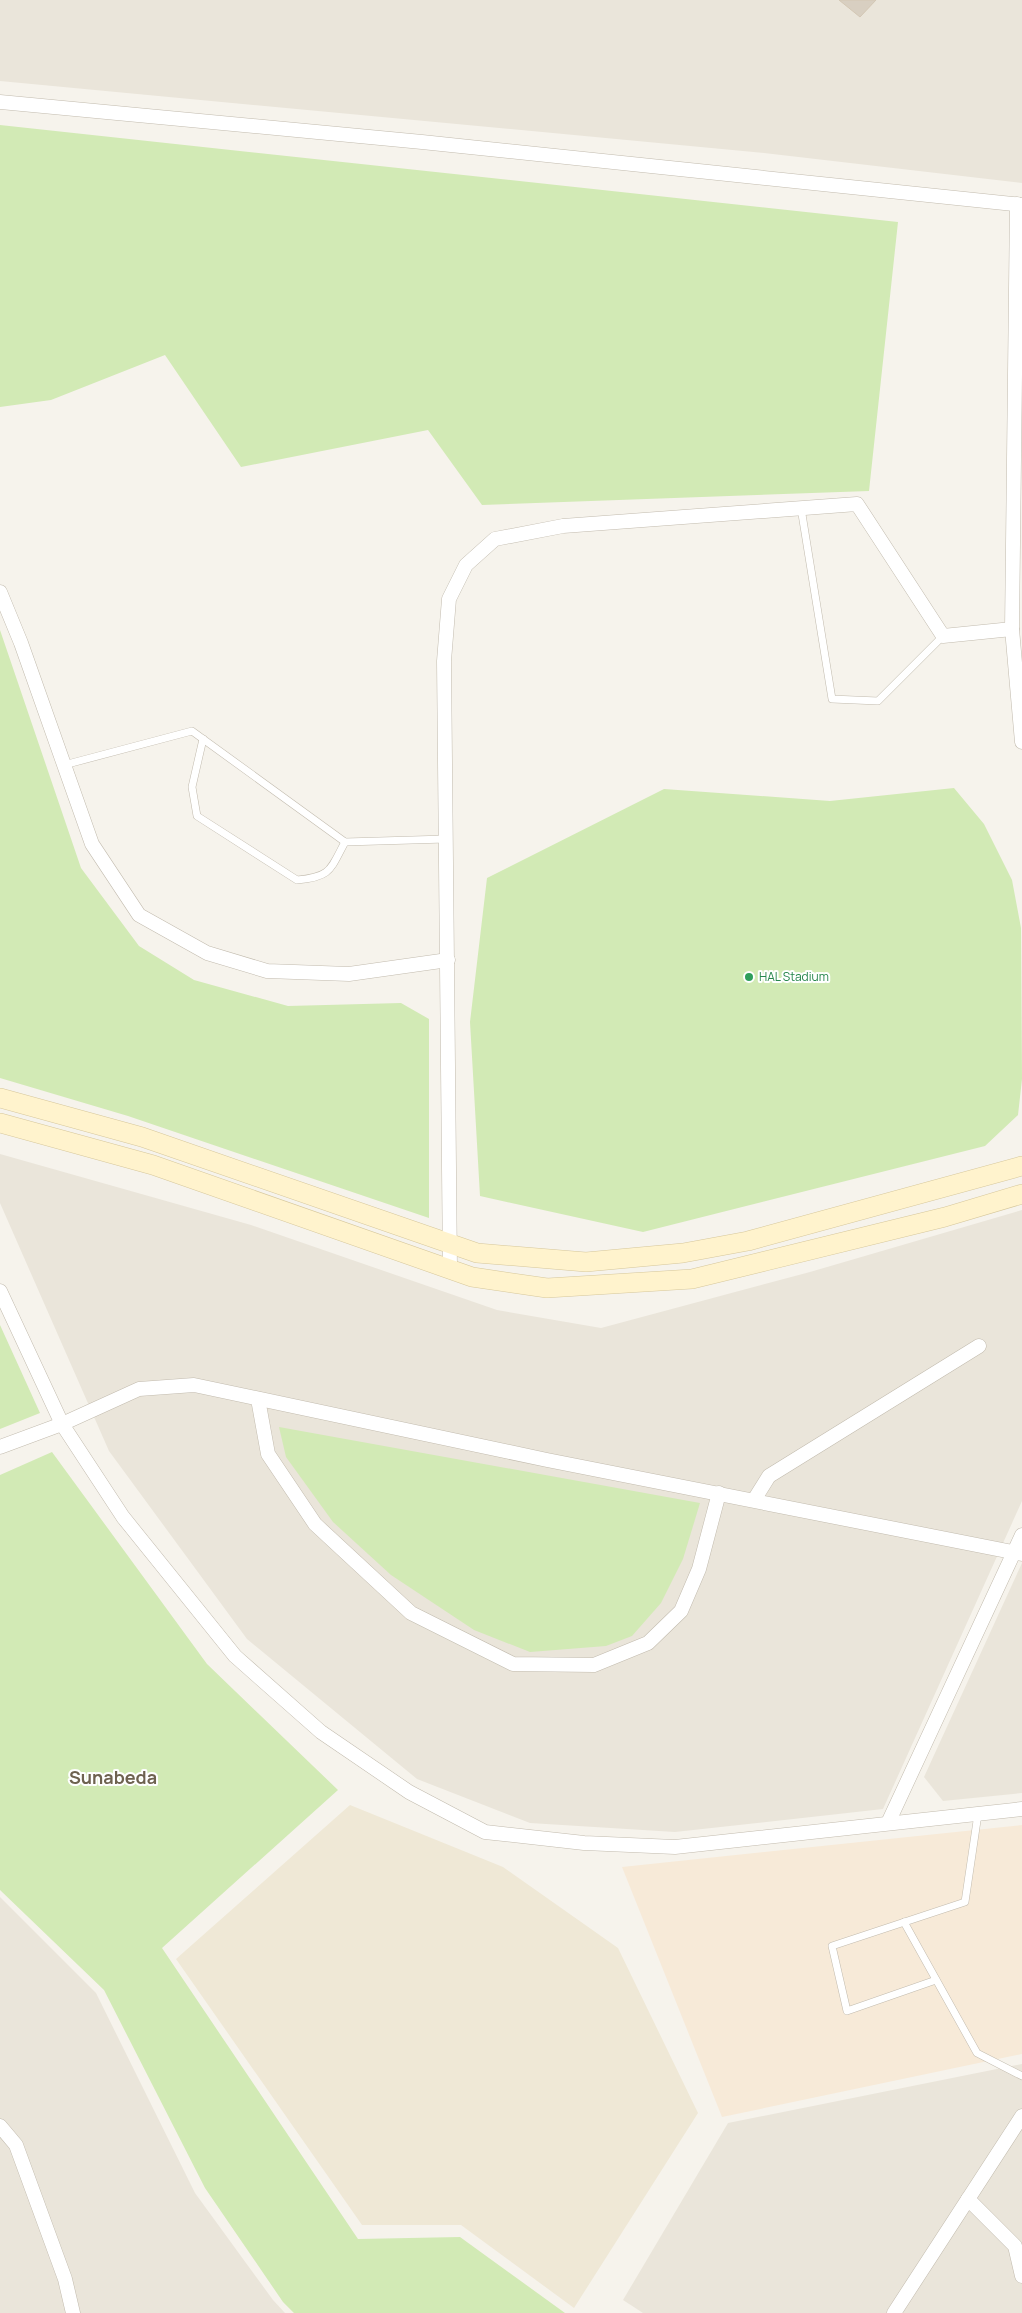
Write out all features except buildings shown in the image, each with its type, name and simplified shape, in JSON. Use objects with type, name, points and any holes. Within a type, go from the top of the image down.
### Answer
[{"type":"street","points":[[0,102],[413,141],[1020,205],[1012,629],[1022,742]]},
{"type":"street","points":[[450,1269],[445,653],[449,599],[466,565],[495,539],[563,526],[857,504],[943,636],[1012,629]]},
{"type":"street","points":[[0,592],[21,643],[92,844],[139,915],[207,953],[267,971],[349,974],[448,960]]},
{"type":"street","points":[[0,1098],[142,1137],[477,1253],[586,1262],[683,1254],[748,1241],[1022,1166]]},
{"type":"street","points":[[0,1123],[153,1165],[472,1277],[547,1288],[692,1279],[945,1217],[1022,1194]]},
{"type":"street","points":[[0,1291],[62,1424],[122,1517],[236,1656],[321,1732],[409,1792],[485,1832],[584,1843],[675,1847],[1022,1809]]},
{"type":"street","points":[[754,1500],[769,1476],[979,1346]]},
{"type":"street","points":[[0,1447],[62,1424],[139,1390],[194,1385],[719,1494],[1018,1552]]},
{"type":"street","points":[[258,1399],[268,1454],[315,1524],[411,1613],[512,1664],[594,1665],[648,1643],[681,1611],[699,1569],[719,1494]]},
{"type":"street","points":[[888,1823],[1018,1552],[1022,1535]]},
{"type":"street","points":[[894,2313],[1022,2116]]},
{"type":"street","points":[[0,2126],[16,2145],[65,2279],[73,2313]]},
{"type":"street","points":[[968,2199],[1015,2246],[1022,2276]]},
{"type":"lane","points":[[801,508],[832,699],[878,701],[943,636]]},
{"type":"lane","points":[[64,765],[192,731],[345,842],[446,839]]},
{"type":"lane","points":[[203,739],[192,787],[197,816],[298,880],[314,878],[329,872],[345,842]]},
{"type":"lane","points":[[936,1980],[847,2011],[832,1946],[965,1902],[978,1814]]},
{"type":"lane","points":[[904,1922],[977,2053],[1022,2076]]},
{"type":"shaded area","points":[[0,0],[1022,0],[1022,183],[764,153],[0,81]]},
{"type":"shaded area","points":[[0,1154],[251,1225],[497,1310],[601,1328],[810,1272],[1022,1210],[1022,1501],[883,1809],[675,1832],[530,1823],[417,1779],[247,1639],[109,1451],[0,1203]]},
{"type":"shaded area","points":[[1022,1563],[1022,1793],[943,1801],[924,1777]]},
{"type":"shaded area","points":[[350,1805],[503,1867],[618,1948],[698,2113],[574,2308],[461,2225],[362,2225],[176,1959]]},
{"type":"shaded area","points":[[1022,1825],[1022,2054],[722,2117],[622,1867]]},
{"type":"shaded area","points":[[0,1897],[96,1993],[195,2193],[273,2300],[285,2313],[0,2313]]},
{"type":"shaded area","points":[[1022,2064],[1022,2313],[643,2313],[623,2300],[728,2123]]},
{"type":"green space","points":[[0,125],[898,222],[869,491],[482,505],[428,430],[241,467],[165,355],[51,400],[0,407]]},
{"type":"green space","points":[[0,630],[81,868],[139,946],[194,980],[288,1006],[401,1003],[429,1019],[429,1218],[128,1116],[0,1078]]},
{"type":"green space","name":"HAL Stadium","points":[[954,788],[984,824],[1012,880],[1021,928],[1022,1079],[1018,1115],[985,1146],[643,1232],[480,1196],[470,1022],[487,878],[664,789],[830,801]]},
{"type":"green space","points":[[0,1325],[40,1413],[0,1429]]},
{"type":"green space","points":[[279,1427],[700,1503],[683,1559],[661,1603],[632,1636],[606,1646],[530,1652],[474,1630],[391,1575],[333,1522],[286,1457]]},
{"type":"green space","points":[[52,1452],[207,1664],[338,1790],[162,1948],[358,2239],[460,2237],[565,2313],[294,2313],[283,2302],[205,2188],[104,1990],[0,1890],[0,1475]]},
{"type":"place","name":"HAL Stadium","points":[[749,977]]},
{"type":"district","name":"Sunabeda","points":[[113,1778]]}]
